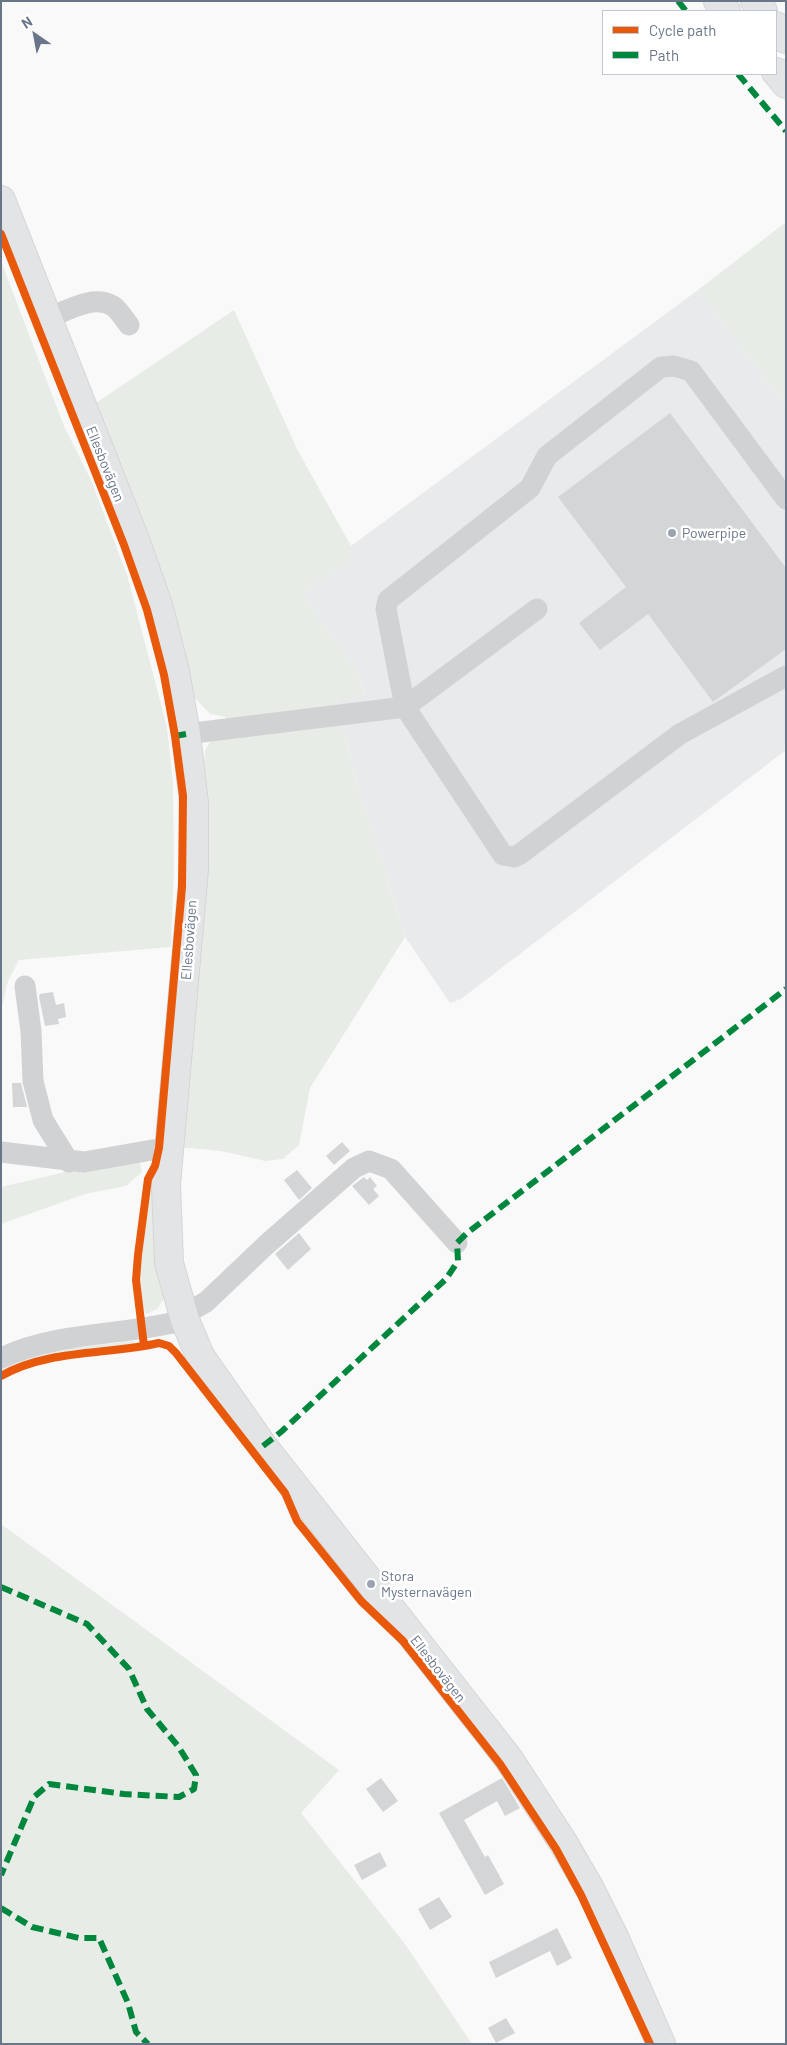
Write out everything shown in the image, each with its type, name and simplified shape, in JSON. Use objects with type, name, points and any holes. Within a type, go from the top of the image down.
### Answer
[{"type":"main road","points":[[777,27],[786,39]]},
{"type":"main road","points":[[777,73],[786,84]]},
{"type":"main road","name":"Ellesbovägen","points":[[1,200],[135,540],[154,596],[175,671],[186,734],[194,803],[194,870],[166,1184],[169,1263],[184,1317],[200,1356],[262,1446],[508,1758],[564,1844],[588,1888],[614,1938],[661,2044]]},
{"type":"street","points":[[48,318],[90,302],[101,301],[114,307],[129,325]]},
{"type":"street","points":[[786,499],[691,371],[674,366],[661,366],[547,456],[530,488],[388,600],[386,609],[405,707],[503,855],[514,857],[680,734],[786,676]]},
{"type":"street","points":[[186,734],[405,707],[537,610]]},
{"type":"street","points":[[24,986],[31,1031],[33,1081],[43,1120],[69,1162]]},
{"type":"street","points":[[1,1152],[69,1162],[97,1160],[169,1147]]},
{"type":"street","points":[[1,1358],[51,1343],[142,1329],[184,1317],[206,1302],[354,1168],[369,1161],[391,1169],[457,1243]]},
{"type":"shaded area","points":[[786,222],[786,406],[698,290]]},
{"type":"shaded area","points":[[1,261],[64,426],[91,480],[127,575],[167,727],[173,783],[174,866],[171,947],[19,960],[8,981],[1,1011]]},
{"type":"shaded area","points":[[698,290],[786,406],[786,750],[461,999],[450,1003],[405,937],[355,778],[336,699],[365,693],[355,670],[301,593],[347,562],[351,546]]},
{"type":"shaded area","points":[[234,310],[297,449],[351,546],[347,562],[301,593],[355,670],[365,694],[336,700],[355,778],[405,937],[310,1088],[299,1145],[283,1159],[265,1161],[221,1151],[179,1147],[205,750],[226,717],[210,714],[193,696],[90,407]]},
{"type":"shaded area","points":[[138,1155],[142,1172],[126,1186],[85,1194],[1,1224],[1,1187]]},
{"type":"shaded area","points":[[153,1181],[165,1297],[157,1309],[146,1314],[142,1302],[140,1268],[144,1229]]},
{"type":"shaded area","points":[[134,1341],[135,1344],[38,1359],[1,1373],[1,1368],[45,1351]]},
{"type":"shaded area","points":[[1,1524],[339,1770],[301,1813],[405,1944],[472,2044],[1,2044]]},
{"type":"building","name":"Powerpipe","points":[[670,413],[786,568],[786,649],[713,702],[648,614],[600,650],[579,623],[626,587],[558,497]]},
{"type":"building","points":[[53,992],[56,1005],[64,1003],[66,1017],[58,1019],[59,1024],[45,1026],[39,997],[40,994]]},
{"type":"building","points":[[12,1083],[21,1083],[27,1107],[13,1107]]},
{"type":"building","points":[[342,1142],[350,1151],[334,1165],[326,1156]]},
{"type":"building","points":[[297,1170],[312,1188],[299,1200],[284,1180]]},
{"type":"building","points":[[364,1177],[367,1180],[370,1177],[377,1186],[373,1189],[379,1196],[369,1205],[352,1186]]},
{"type":"building","points":[[299,1233],[311,1249],[288,1270],[275,1254]]},
{"type":"building","points":[[381,1778],[398,1801],[383,1812],[366,1789]]},
{"type":"building","points":[[502,1778],[520,1808],[505,1816],[497,1801],[464,1820],[485,1857],[488,1855],[504,1884],[485,1895],[439,1813]]},
{"type":"building","points":[[380,1852],[387,1866],[362,1880],[354,1865]]},
{"type":"building","points":[[439,1897],[452,1917],[430,1930],[418,1909]]},
{"type":"building","points":[[557,1928],[572,1958],[557,1966],[550,1951],[496,1978],[489,1962]]},
{"type":"building","points":[[506,2018],[515,2033],[496,2043],[488,2028]]},
{"type":"marked path","points":[[678,1],[685,10]]},
{"type":"marked path","points":[[739,75],[786,131]]},
{"type":"marked path","points":[[175,736],[186,734]]},
{"type":"marked path","points":[[263,1446],[281,1432],[446,1279],[458,1261],[457,1243],[467,1233],[786,989]]},
{"type":"marked path","points":[[1,1587],[87,1624],[129,1669],[147,1709],[178,1746],[196,1775],[194,1789],[179,1797],[124,1794],[49,1784],[34,1797],[1,1875]]},
{"type":"marked path","points":[[1,1908],[32,1927],[79,1938],[99,1938],[128,2003],[136,2032],[148,2044]]},
{"type":"cycle path","points":[[1,234],[124,545],[147,610],[164,675],[183,796],[182,887],[159,1148],[155,1166],[148,1179],[136,1280],[144,1346]]},
{"type":"cycle path","points":[[1,1376],[19,1367],[38,1361],[159,1343],[169,1346],[176,1353],[285,1493],[297,1521],[361,1601],[403,1641],[500,1764],[556,1849],[581,1895],[650,2044]]},
{"type":"place","name":"Powerpipe","points":[[672,533]]},
{"type":"place","name":"Stora Mysternavägen","points":[[371,1584]]}]
